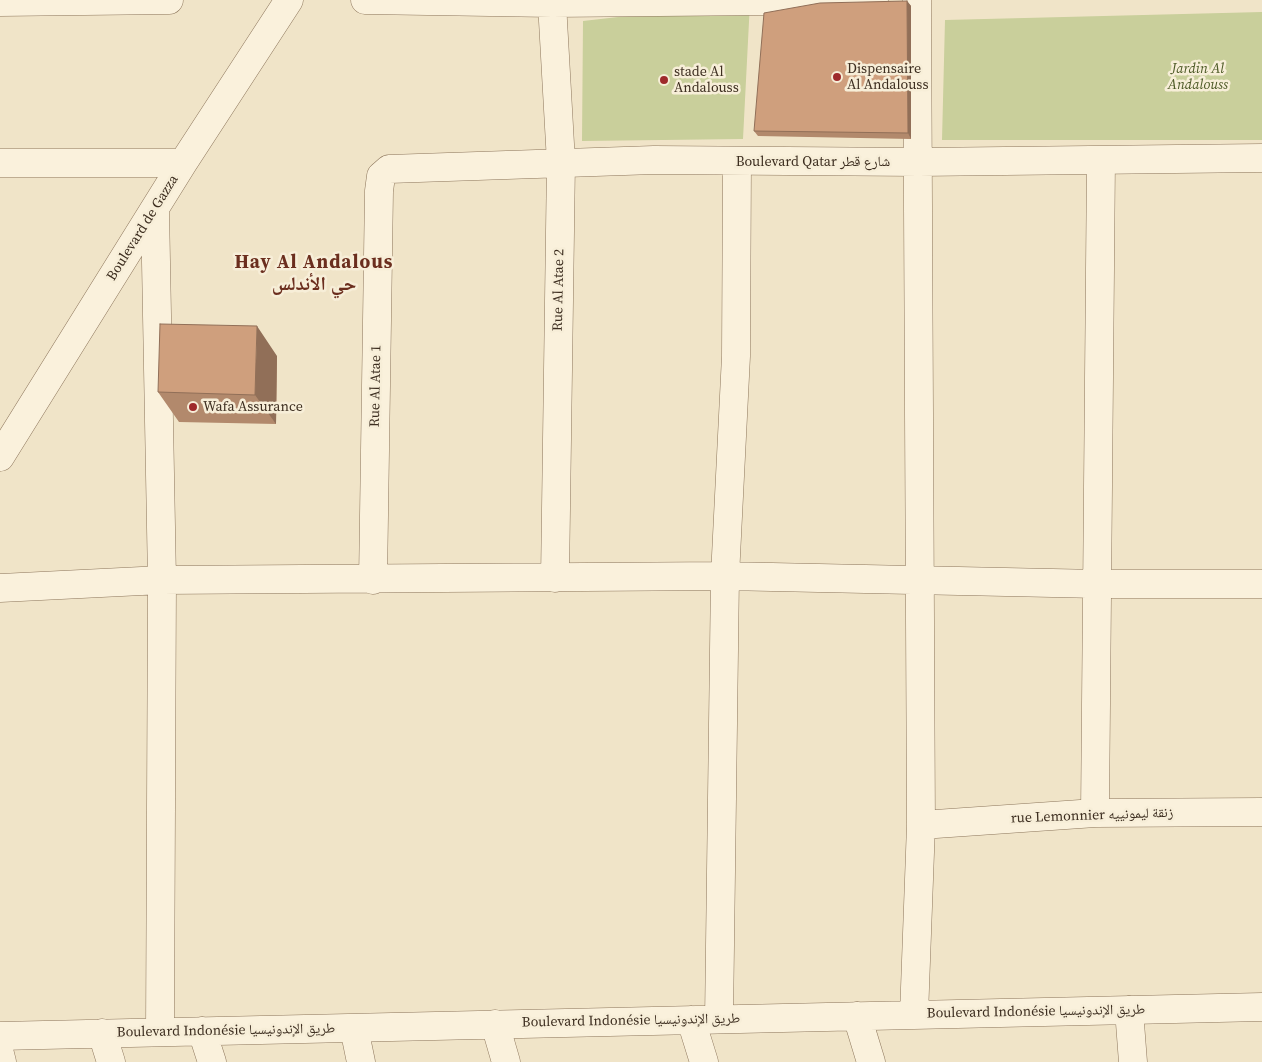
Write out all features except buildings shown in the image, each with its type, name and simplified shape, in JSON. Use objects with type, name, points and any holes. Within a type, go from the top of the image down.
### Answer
[{"type":"street","points":[[0,2],[169,0]]},
{"type":"street","name":"Boulevard de Gazza","points":[[0,458],[183,163],[290,0]]},
{"type":"street","points":[[365,0],[552,3],[874,0]]},
{"type":"street","points":[[914,1015],[921,825],[917,0]]},
{"type":"street","name":"Rue Al Atae 2","points":[[552,3],[561,162],[555,578]]},
{"type":"street","name":"Boulevard Qatar شارع قطر","points":[[379,191],[382,176],[389,169],[561,162],[654,160],[919,162],[1262,158]]},
{"type":"street","points":[[1095,813],[1101,160]]},
{"type":"street","points":[[719,1019],[725,576],[735,365],[737,161]]},
{"type":"street","points":[[0,163],[183,163]]},
{"type":"street","name":"Rue Al Atae 1","points":[[373,580],[379,191]]},
{"type":"street","points":[[155,209],[162,580],[160,1032]]},
{"type":"street","points":[[0,588],[162,580],[725,576],[1098,584],[1262,584]]},
{"type":"street","name":"rue Lemonnier زنقة ليمونييه","points":[[921,825],[1095,813],[1262,812]]},
{"type":"street","name":"Boulevard Indonésie طريق الإندونيسيا","points":[[0,1036],[1262,1007]]},
{"type":"street","points":[[1130,1010],[1133,1062]]},
{"type":"street","points":[[857,1016],[872,1062]]},
{"type":"street","points":[[691,1020],[704,1062]]},
{"type":"street","points":[[495,1024],[506,1062]]},
{"type":"street","points":[[354,1028],[361,1062]]},
{"type":"street","points":[[202,1031],[212,1062]]},
{"type":"street","points":[[102,1033],[111,1062]]},
{"type":"street","points":[[0,1054],[2,1062]]},
{"type":"green space","name":"stade Al Andalouss","points":[[750,2],[743,139],[582,141],[583,21]]},
{"type":"green space","name":"Jardin Al Andalouss","points":[[1262,12],[1262,140],[942,140],[945,20]]},
{"type":"place","name":"Dispensaire Al Andalouss","points":[[837,77]]},
{"type":"place","name":"stade Al Andalouss","points":[[664,80]]},
{"type":"place","name":"Wafa Assurance","points":[[193,407]]},
{"type":"district","name":"Hay Al Andalous حي الأندلس","points":[[314,274]]}]
